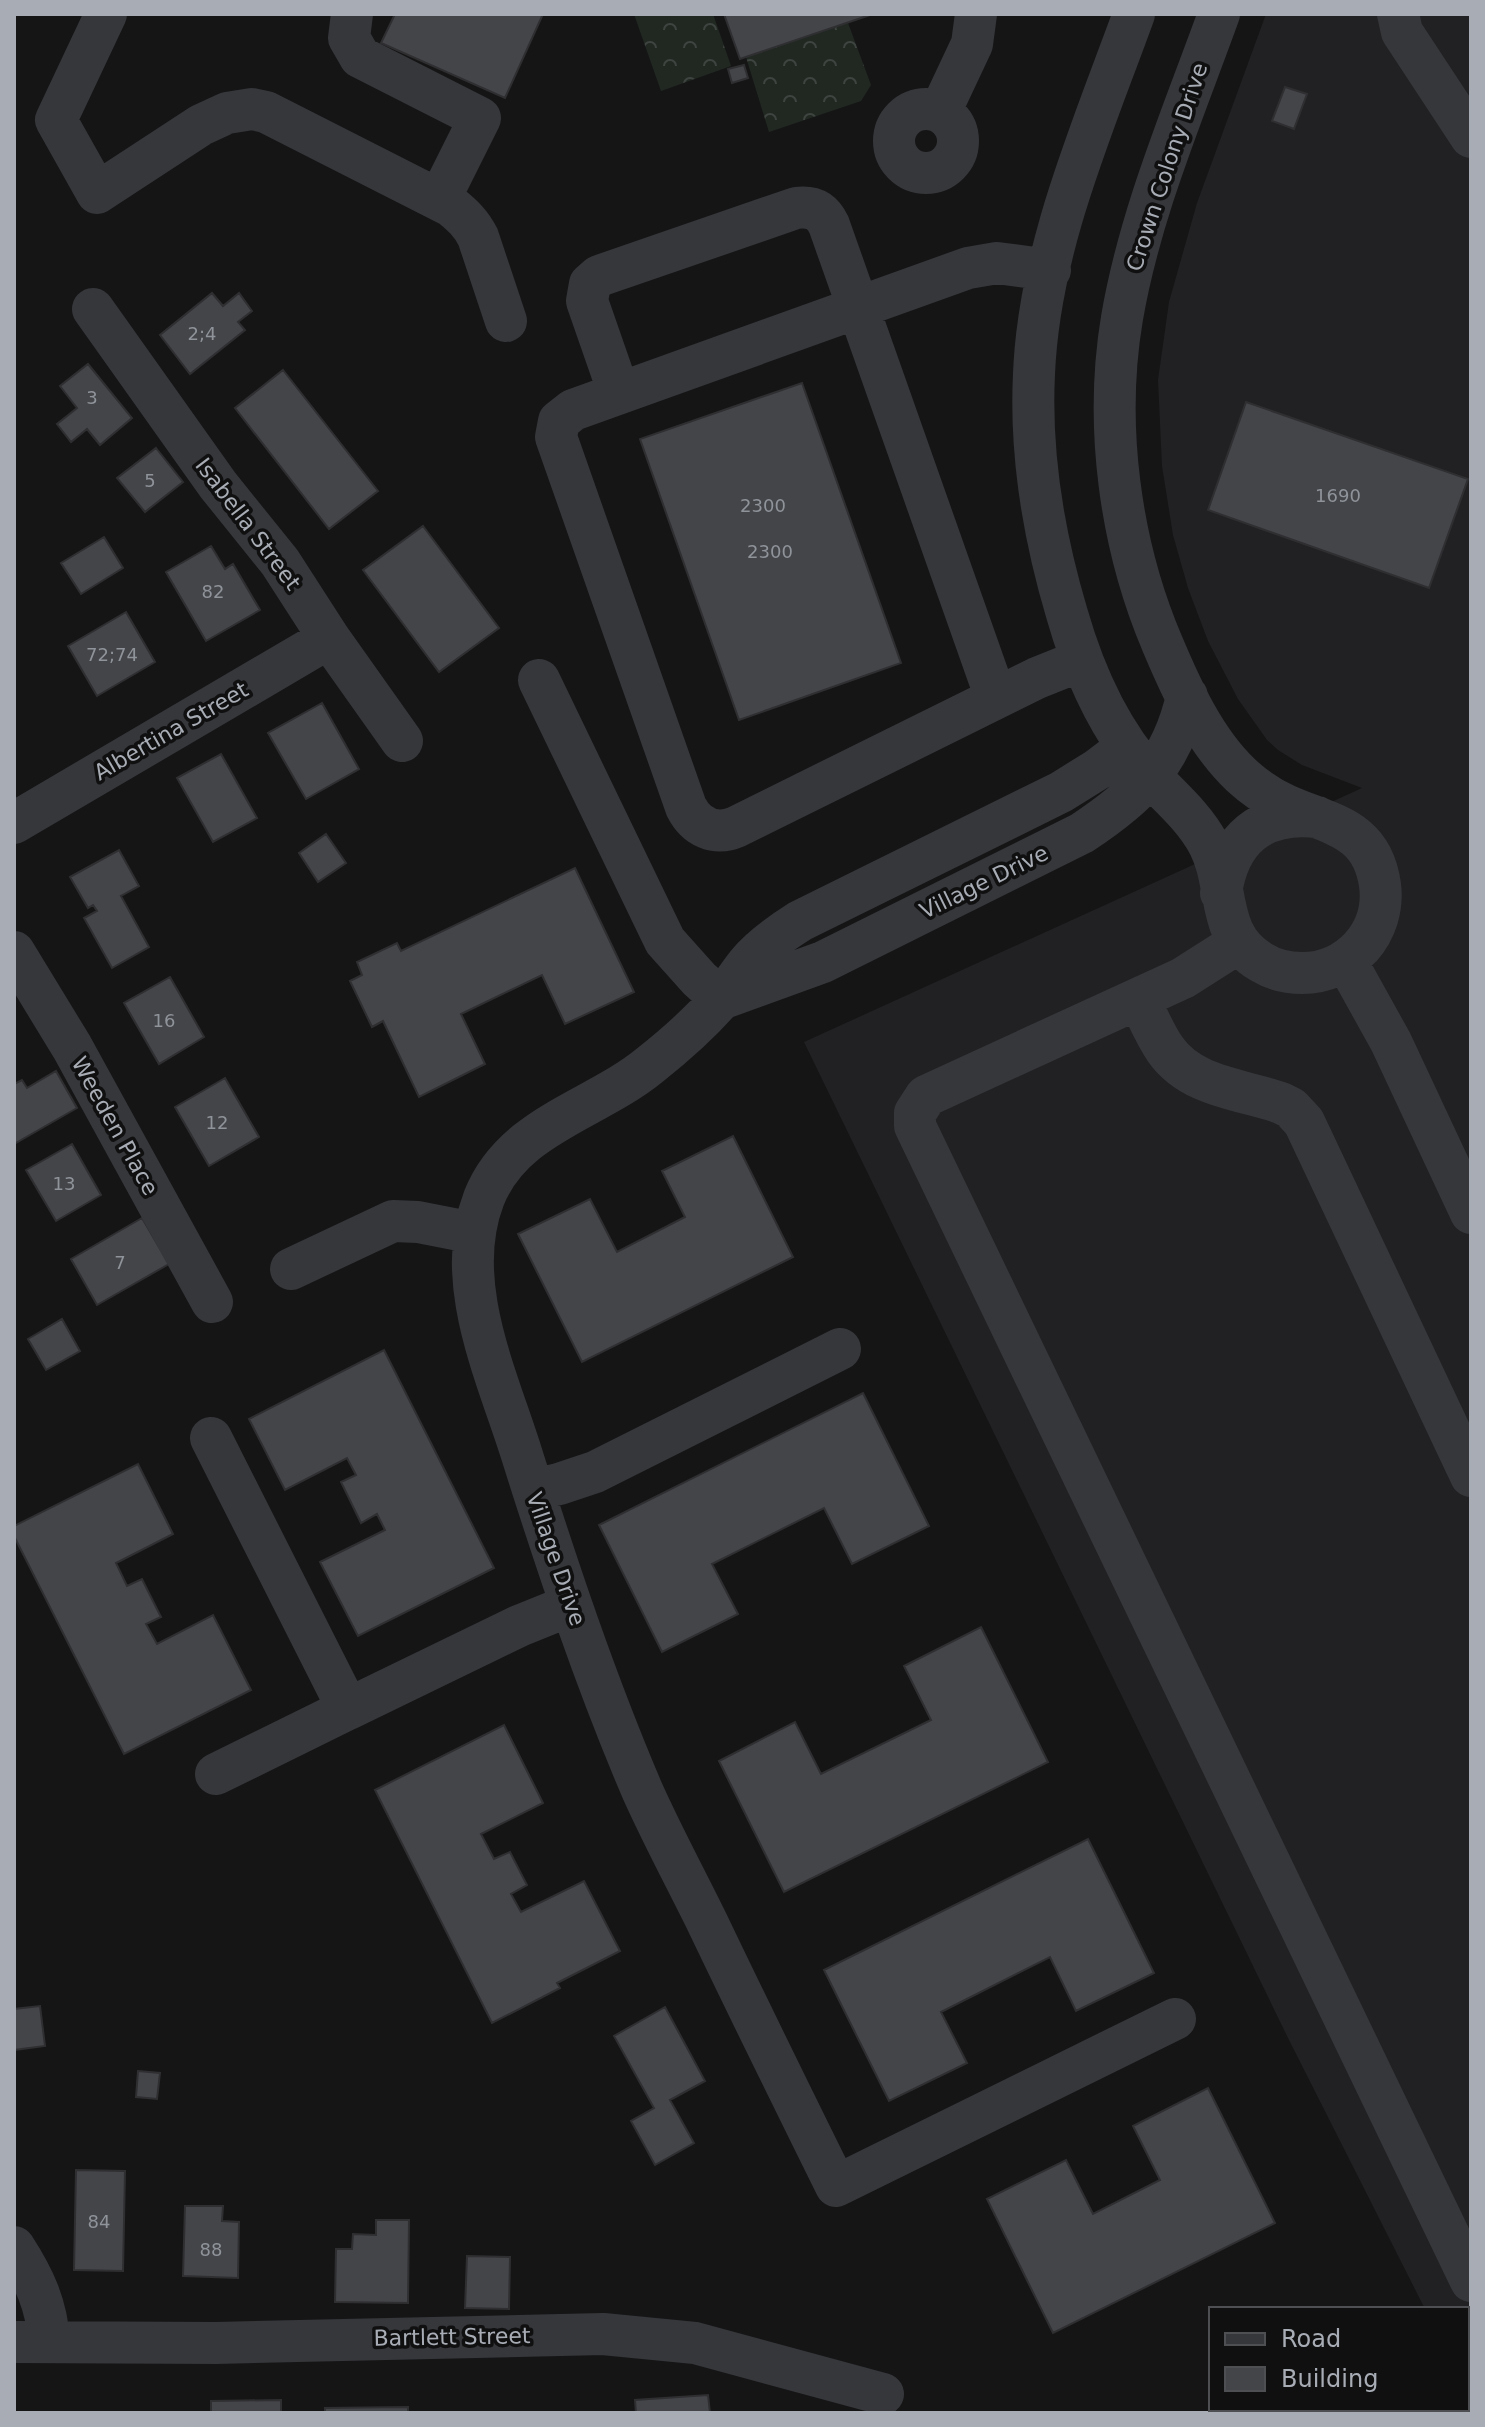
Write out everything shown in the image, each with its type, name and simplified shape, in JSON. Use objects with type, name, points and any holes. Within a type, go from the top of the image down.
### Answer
[{"type":"street","points":[[106,14],[56,120],[97,193],[201,125],[227,113],[252,109],[280,118],[451,206],[472,225],[506,321]]},
{"type":"street","points":[[352,14],[349,38],[360,57],[480,118],[439,200]]},
{"type":"street","points":[[940,112],[972,44],[976,14]]},
{"type":"street","points":[[1134,14],[1080,163],[1050,270],[1037,337],[1034,374],[1036,444],[1052,561],[1095,693],[1139,762],[1186,812],[1213,853],[1229,929],[1238,943],[1257,960],[1282,971],[1315,972],[1346,961],[1391,1042],[1471,1213]]},
{"type":"street","name":"Crown Colony Drive","points":[[1219,14],[1145,223],[1127,293],[1115,377],[1119,471],[1131,544],[1156,628],[1187,696],[1212,738],[1236,770],[1283,804],[1341,826],[1358,838],[1370,854],[1378,872],[1381,894],[1373,928],[1365,942],[1346,961]]},
{"type":"street","points":[[1398,14],[1402,32],[1471,137]]},
{"type":"street","points":[[619,393],[587,301],[590,284],[604,274],[796,208],[807,207],[818,211],[826,220],[859,307],[996,698]]},
{"type":"street","points":[[1050,270],[997,263],[978,266],[568,412],[559,421],[556,437],[686,807],[700,825],[721,831],[736,827],[996,698],[1082,660]]},
{"type":"street","name":"Isabella Street","points":[[93,309],[218,485],[280,562],[402,741]]},
{"type":"street","name":"Albertina Street","points":[[14,823],[329,638]]},
{"type":"street","points":[[539,680],[665,941],[721,999]]},
{"type":"street","name":"Village Drive","points":[[1175,2019],[836,2186],[654,1816],[571,1605],[479,1313],[473,1269],[474,1233],[492,1181],[515,1151],[549,1125],[626,1083],[647,1068],[721,999],[823,962],[1082,833],[1121,807],[1139,762],[1171,747],[1187,696]]},
{"type":"street","points":[[1221,893],[1229,860],[1250,833],[1280,818],[1299,815],[1322,817]]},
{"type":"street","points":[[1238,943],[1199,970],[926,1096],[915,1113],[915,1126],[1471,2281]]},
{"type":"street","name":"Weeden Place","points":[[14,952],[72,1047],[212,1302]]},
{"type":"street","points":[[1139,999],[1166,1050],[1186,1069],[1210,1082],[1281,1103],[1291,1108],[1304,1122],[1471,1476]]},
{"type":"street","points":[[291,1269],[393,1221],[418,1222],[474,1233]]},
{"type":"street","points":[[533,1490],[595,1472],[840,1349]]},
{"type":"street","points":[[211,1438],[348,1709]]},
{"type":"street","points":[[216,1774],[519,1626],[571,1605]]},
{"type":"street","points":[[14,2247],[39,2289],[48,2323],[32,2342]]},
{"type":"street","name":"Bartlett Street","points":[[32,2342],[203,2343],[603,2334],[695,2343],[883,2394]]},
{"type":"shaded area","points":[[1266,14],[1471,14],[1471,2399],[1469,2307],[1424,2307],[1288,2038],[804,1042],[1362,788],[1302,765],[1267,740],[1238,699],[1208,641],[1173,535],[1162,466],[1158,380],[1169,302],[1197,203]]},
{"type":"green space","points":[[634,14],[713,14],[731,66],[661,91]]},
{"type":"green space","points":[[848,23],[871,85],[861,101],[769,132],[746,57]]},
{"type":"building","points":[[395,14],[543,14],[505,98],[381,43]]},
{"type":"building","points":[[724,14],[873,14],[740,59]]},
{"type":"building","points":[[744,65],[748,78],[732,83],[728,69]]},
{"type":"building","points":[[1285,87],[1307,94],[1294,129],[1272,121]]},
{"type":"building","points":[[212,293],[223,306],[239,293],[252,311],[238,322],[245,330],[190,374],[160,335]]},
{"type":"building","points":[[88,364],[132,418],[100,445],[87,429],[71,442],[57,424],[77,408],[60,386]]},
{"type":"building","points":[[283,370],[378,491],[329,529],[235,408]]},
{"type":"building","points":[[802,383],[901,663],[739,720],[640,439]]},
{"type":"building","points":[[1246,402],[1468,479],[1429,588],[1208,510]]},
{"type":"building","points":[[156,448],[183,482],[145,512],[117,478]]},
{"type":"building","points":[[423,526],[499,628],[439,672],[363,570]]},
{"type":"building","points":[[104,537],[123,568],[81,594],[61,563]]},
{"type":"building","points":[[211,546],[225,569],[233,564],[260,610],[206,641],[166,572]]},
{"type":"building","points":[[126,612],[155,662],[97,696],[68,646]]},
{"type":"building","points":[[322,703],[359,769],[306,799],[268,733]]},
{"type":"building","points":[[221,754],[257,818],[213,842],[177,778]]},
{"type":"building","points":[[326,834],[346,863],[318,882],[299,853]]},
{"type":"building","points":[[119,850],[139,886],[121,896],[149,947],[112,968],[84,918],[97,911],[93,905],[88,908],[70,877]]},
{"type":"building","points":[[575,868],[634,992],[565,1024],[542,975],[461,1014],[485,1064],[419,1097],[383,1021],[372,1027],[350,981],[362,975],[357,962],[397,943],[401,951]]},
{"type":"building","points":[[170,977],[204,1037],[159,1064],[124,1003]]},
{"type":"building","points":[[56,1071],[77,1108],[14,1144],[14,1084],[22,1080],[27,1088]]},
{"type":"building","points":[[225,1078],[259,1137],[209,1166],[175,1107]]},
{"type":"building","points":[[733,1136],[793,1257],[582,1362],[518,1234],[590,1199],[617,1252],[685,1217],[662,1171]]},
{"type":"building","points":[[72,1144],[101,1195],[56,1221],[26,1170]]},
{"type":"building","points":[[142,1218],[169,1264],[97,1305],[71,1259]]},
{"type":"building","points":[[62,1319],[80,1351],[46,1370],[28,1339]]},
{"type":"building","points":[[384,1350],[494,1568],[358,1636],[320,1562],[385,1530],[377,1514],[361,1523],[341,1482],[356,1475],[347,1458],[285,1490],[249,1419]]},
{"type":"building","points":[[863,1393],[929,1526],[852,1564],[824,1508],[712,1564],[738,1614],[662,1652],[599,1525]]},
{"type":"building","points":[[138,1464],[173,1534],[116,1563],[127,1586],[142,1579],[161,1617],[146,1624],[157,1644],[213,1615],[251,1690],[124,1754],[14,1536],[14,1526]]},
{"type":"building","points":[[981,1627],[1048,1762],[784,1892],[719,1761],[795,1722],[821,1774],[931,1720],[904,1666]]},
{"type":"building","points":[[504,1725],[543,1803],[481,1834],[494,1859],[510,1852],[527,1885],[511,1894],[521,1912],[584,1881],[620,1951],[557,1983],[560,1988],[492,2023],[375,1790]]},
{"type":"building","points":[[1088,1839],[1154,1973],[1076,2011],[1050,1957],[941,2012],[967,2063],[889,2101],[824,1970]]},
{"type":"building","points":[[40,2006],[45,2046],[14,2050],[14,2009]]},
{"type":"building","points":[[665,2007],[705,2081],[670,2100],[694,2143],[655,2165],[631,2121],[654,2108],[614,2036]]},
{"type":"building","points":[[138,2071],[160,2073],[157,2099],[136,2097]]},
{"type":"building","points":[[1208,2088],[1275,2223],[1053,2333],[987,2199],[1066,2160],[1093,2214],[1160,2180],[1133,2126]]},
{"type":"building","points":[[76,2170],[125,2171],[123,2271],[74,2270]]},
{"type":"building","points":[[185,2206],[223,2206],[222,2221],[239,2222],[238,2278],[183,2276]]},
{"type":"building","points":[[376,2220],[409,2220],[408,2303],[335,2302],[336,2249],[352,2249],[353,2234],[376,2235]]},
{"type":"building","points":[[467,2256],[510,2257],[509,2309],[465,2308]]},
{"type":"building","points":[[708,2395],[710,2413],[636,2413],[635,2400]]},
{"type":"building","points":[[281,2400],[281,2413],[211,2413],[211,2401]]},
{"type":"building","points":[[408,2407],[408,2413],[325,2413],[325,2408]]}]
